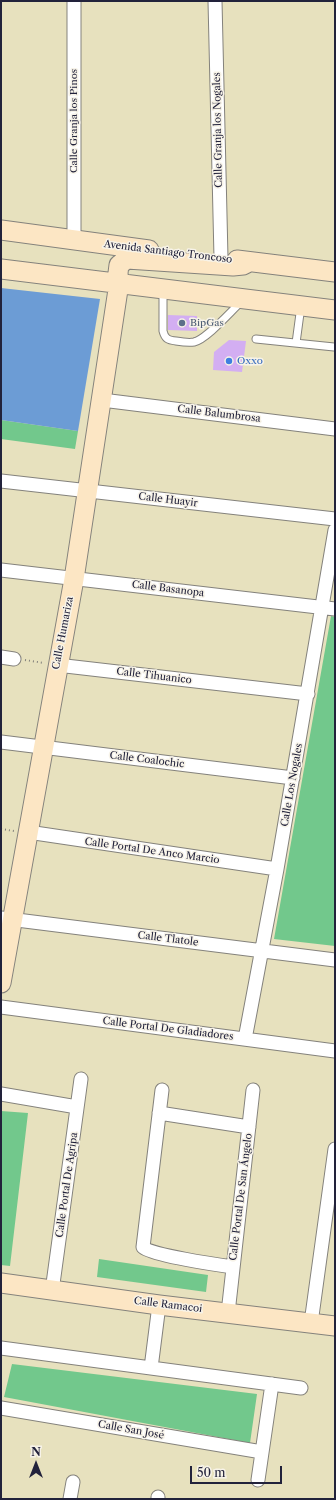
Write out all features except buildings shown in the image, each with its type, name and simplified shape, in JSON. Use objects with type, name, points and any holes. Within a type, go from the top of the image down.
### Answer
[{"type":"street","name":"Calle Granja los Pinos","points":[[74,1],[74,240]]},
{"type":"street","name":"Calle Granja los Nogales","points":[[215,1],[221,258]]},
{"type":"street","name":"Avenida Santiago Troncoso","points":[[1,230],[335,272]]},
{"type":"street","name":"Calle Humariza","points":[[1,982],[7,919],[28,832],[57,665],[74,579],[120,283],[118,273],[119,265],[124,260],[128,259],[233,266],[242,265],[249,262]]},
{"type":"street","points":[[1,269],[335,310]]},
{"type":"street","name":"Calle Balumbrosa","points":[[102,400],[335,429]]},
{"type":"street","name":"Calle Huayir","points":[[1,481],[335,519]]},
{"type":"street","name":"Calle Los Nogales","points":[[245,1039],[308,694],[329,608],[335,530]]},
{"type":"street","name":"Calle Basanopa","points":[[1,570],[329,608]]},
{"type":"street","name":"Calle Tihuanico","points":[[57,665],[308,694]]},
{"type":"street","name":"Calle Coalochic","points":[[1,742],[293,778]]},
{"type":"street","name":"Calle Portal De Anco Marcio","points":[[28,832],[277,869]]},
{"type":"street","name":"Calle Tlatole","points":[[7,919],[335,960]]},
{"type":"street","name":"Calle Portal De Gladiadores","points":[[1,1007],[335,1051]]},
{"type":"street","name":"Calle Portal De Agripa","points":[[52,1291],[81,1079]]},
{"type":"street","name":"Calle Portal De San Ángelo","points":[[162,1090],[143,1247],[149,1251],[158,1253],[233,1267]]},
{"type":"street","name":"Calle Portal De San Ángelo","points":[[228,1313],[253,1090]]},
{"type":"street","points":[[1,1094],[77,1106]]},
{"type":"street","name":"Calle Portal De San Ángelo","points":[[159,1113],[249,1127]]},
{"type":"street","points":[[311,1323],[335,1149]]},
{"type":"street","name":"Calle Ramacoi","points":[[1,1283],[52,1291],[335,1326]]},
{"type":"street","points":[[151,1368],[159,1304]]},
{"type":"street","points":[[2,1352],[151,1368],[301,1388]]},
{"type":"street","points":[[258,1480],[272,1384]]},
{"type":"street","name":"Calle San José","points":[[1,1408],[262,1452]]},
{"type":"street","points":[[70,1499],[73,1482]]},
{"type":"lane","points":[[163,288],[163,331],[168,340],[195,342],[204,338],[244,299]]},
{"type":"lane","points":[[296,343],[301,306]]},
{"type":"lane","points":[[256,339],[334,347]]},
{"type":"path","points":[[7,658],[57,665]]},
{"type":"green space","points":[[1,420],[78,431],[75,449],[1,439]]},
{"type":"green space","points":[[331,616],[335,617],[335,946],[274,939]]},
{"type":"green space","points":[[1,1111],[28,1113],[10,1266],[1,1265]]},
{"type":"green space","points":[[99,1259],[208,1275],[206,1292],[97,1277]]},
{"type":"green space","points":[[12,1364],[257,1394],[250,1443],[4,1397]]},
{"type":"water","points":[[1,288],[100,299],[78,431],[1,420]]},
{"type":"place","name":"BipGas","points":[[182,323]]},
{"type":"place","name":"Oxxo","points":[[229,361]]}]
